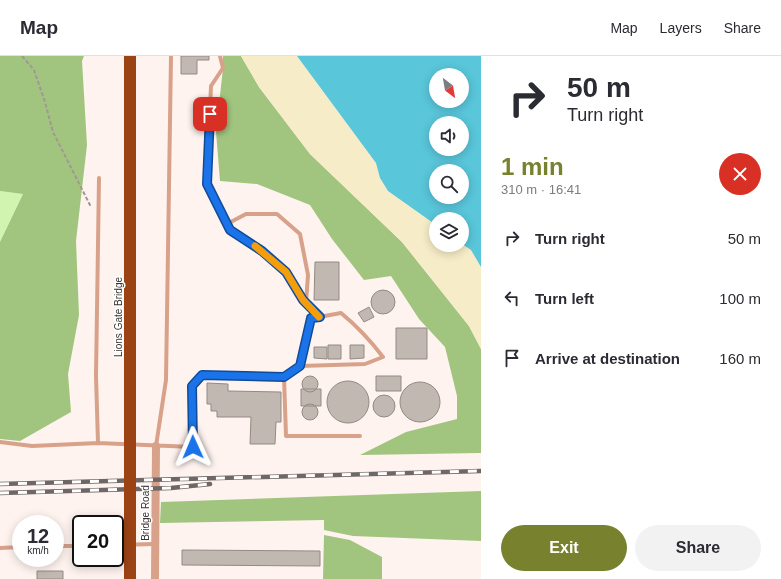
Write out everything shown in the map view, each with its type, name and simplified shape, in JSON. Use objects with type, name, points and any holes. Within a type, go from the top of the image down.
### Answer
[{"type":"highway","name":"Lions Gate Bridge","points":[[130,56],[130,579]]},
{"type":"street","name":"Bridge Road","points":[[155,579],[156,446]]},
{"type":"lane","points":[[156,446],[166,380],[171,56]]},
{"type":"lane","points":[[220,56],[223,68],[211,86],[207,184],[230,230],[262,251],[286,272],[306,303],[320,317]]},
{"type":"lane","points":[[98,443],[96,376],[99,178]]},
{"type":"lane","points":[[227,224],[246,214],[277,214],[300,234],[308,275],[306,303]]},
{"type":"lane","points":[[0,442],[32,446],[98,443],[193,447],[192,386],[202,375],[284,377],[300,366],[365,364],[383,357],[371,341],[353,322],[341,313],[311,318],[300,366]]},
{"type":"lane","points":[[284,377],[286,436],[360,436]]},
{"type":"lane","points":[[124,545],[155,544]]},
{"type":"lane","points":[[0,548],[12,547]]},
{"type":"path","points":[[22,56],[34,70],[53,132],[98,220]]},
{"type":"green space","points":[[0,56],[84,56],[82,61],[87,145],[76,241],[79,315],[68,374],[71,412],[20,441],[0,439],[0,242],[23,194],[0,191]]},
{"type":"green space","points":[[223,56],[241,56],[259,87],[310,154],[402,242],[469,326],[481,349],[481,453],[360,455],[406,432],[457,419],[457,396],[445,347],[419,319],[391,276],[364,280],[332,239],[310,205],[257,184],[220,181],[216,132]]},
{"type":"green space","points":[[0,191],[23,194],[0,242]]},
{"type":"green space","points":[[481,491],[481,541],[353,536],[324,530],[324,520],[160,523],[161,502]]},
{"type":"green space","points":[[324,535],[350,540],[382,557],[382,579],[323,579]]},
{"type":"sand","points":[[241,56],[297,56],[376,163],[380,178],[388,191],[429,220],[429,252],[469,252],[469,249],[471,250],[481,267],[481,349],[469,326],[402,242],[310,154],[259,87]]},
{"type":"water","points":[[297,56],[481,56],[481,267],[469,249],[469,212],[429,212],[429,220],[388,191],[380,178],[376,163]]},
{"type":"building","points":[[181,56],[209,56],[209,60],[197,60],[197,74],[181,74]]},
{"type":"building","points":[[315,262],[339,262],[339,300],[314,300]]},
{"type":"building","points":[[383,290],[391,294],[395,302],[391,310],[383,314],[375,310],[371,302],[375,294]]},
{"type":"building","points":[[369,307],[374,317],[364,322],[358,313]]},
{"type":"building","points":[[396,328],[427,328],[427,359],[396,359]]},
{"type":"building","points":[[328,345],[341,345],[341,359],[328,359]]},
{"type":"building","points":[[350,345],[364,345],[364,358],[350,359]]},
{"type":"building","points":[[314,347],[327,347],[327,359],[314,358]]},
{"type":"building","points":[[310,376],[317,381],[318,384],[313,391],[310,392],[303,387],[302,384],[307,377]]},
{"type":"building","points":[[376,376],[401,376],[401,391],[376,391]]},
{"type":"building","points":[[348,381],[363,387],[369,402],[363,417],[348,423],[333,417],[327,402],[333,387]]},
{"type":"building","points":[[416,382],[424,382],[431,385],[437,391],[440,402],[437,413],[431,419],[424,422],[416,422],[409,419],[403,413],[400,406],[400,398],[403,391],[409,385]]},
{"type":"building","points":[[207,383],[228,384],[228,391],[281,392],[281,422],[276,422],[275,444],[250,444],[251,417],[217,417],[217,411],[211,411],[211,404],[207,404]]},
{"type":"building","points":[[301,389],[321,389],[321,406],[301,406]]},
{"type":"building","points":[[380,395],[388,395],[395,402],[395,410],[388,417],[380,417],[373,410],[373,402]]},
{"type":"building","points":[[310,404],[317,409],[318,412],[313,419],[310,420],[303,415],[302,412],[307,405]]},
{"type":"building","points":[[182,550],[320,551],[320,566],[182,565]]},
{"type":"building","points":[[37,571],[63,571],[63,579],[37,579]]},
{"type":"railway","points":[[0,484],[481,471]]},
{"type":"railway","points":[[0,493],[171,488],[210,484]]},
{"type":"slow traffic","points":[[255,246],[286,272],[303,300],[319,317]]},
{"type":"route","points":[[193,447],[192,386],[202,375],[284,377],[300,366],[311,318],[320,317],[303,300],[286,272],[262,251],[230,230],[207,184],[210,114]]}]
